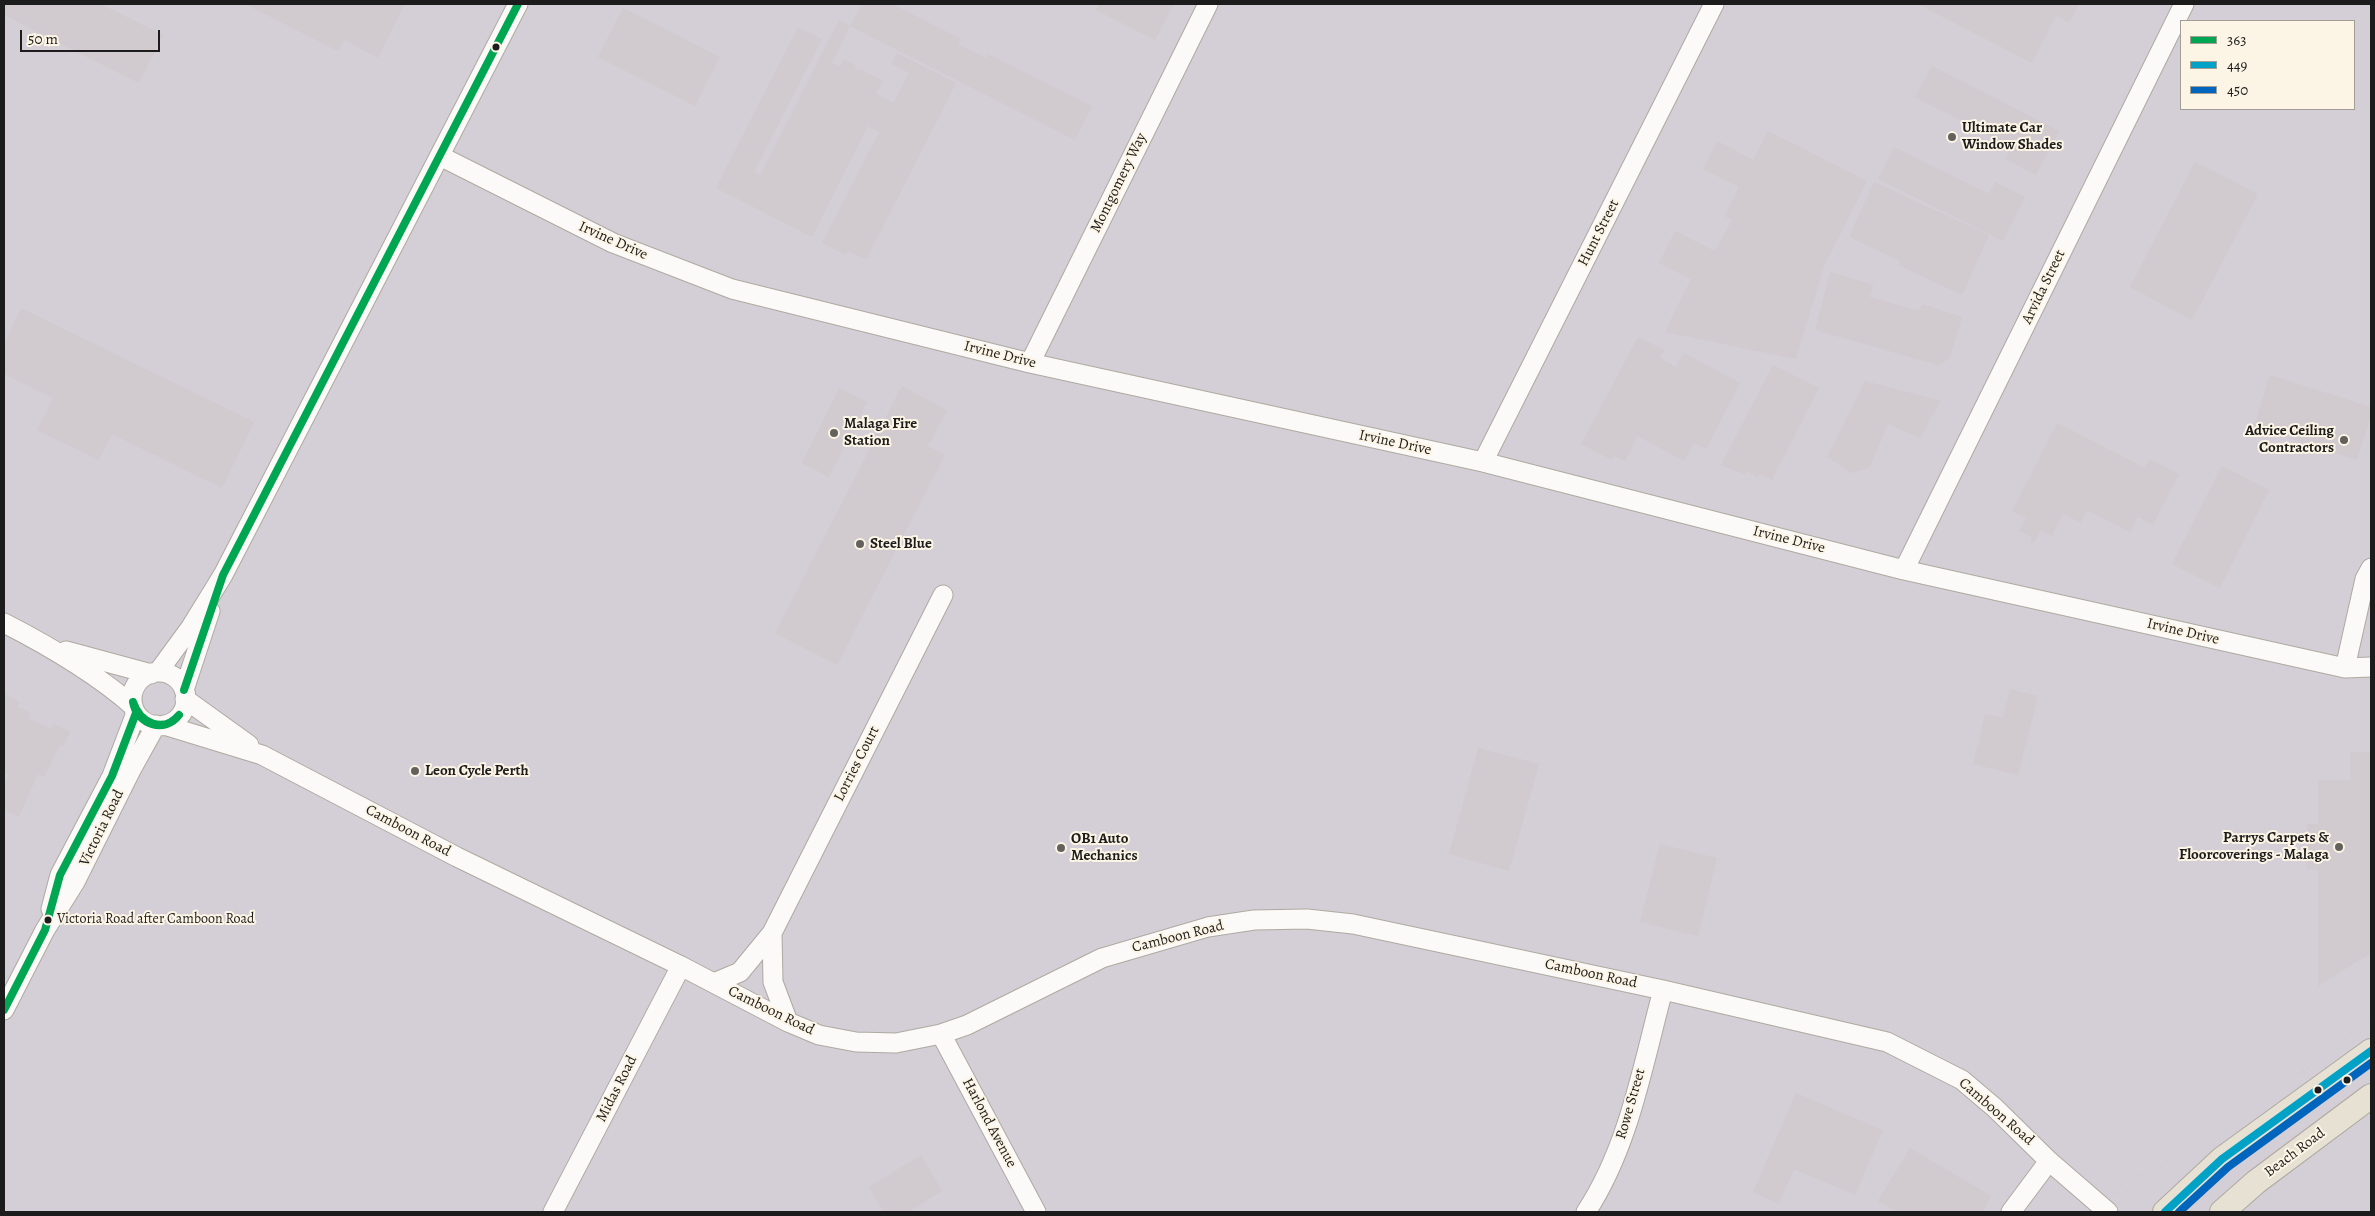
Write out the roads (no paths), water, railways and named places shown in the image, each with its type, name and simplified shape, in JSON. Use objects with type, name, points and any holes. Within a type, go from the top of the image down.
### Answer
[{"type":"main road","points":[[2165,1212],[2222,1159],[2371,1051]]},
{"type":"main road","name":"Beach Road","points":[[2222,1212],[2256,1182],[2371,1096]]},
{"type":"street","points":[[134,709],[132,697],[138,683],[154,673],[191,627],[223,575],[518,4]]},
{"type":"street","name":"Montgomery Way","points":[[1030,363],[1208,4]]},
{"type":"street","name":"Hunt Street","points":[[1483,462],[1714,4]]},
{"type":"street","name":"Arvida Street","points":[[1904,570],[2184,4]]},
{"type":"street","name":"Irvine Drive","points":[[440,156],[613,243],[732,288],[1030,363],[1483,462],[1904,570],[2345,668],[2371,667]]},
{"type":"street","points":[[2345,668],[2366,578],[2371,568]]},
{"type":"street","points":[[4,623],[50,647],[104,683],[134,709],[142,720],[160,725],[173,722],[184,708],[185,695],[223,575]]},
{"type":"street","name":"Lorries Court","points":[[714,983],[740,972],[772,933],[943,595]]},
{"type":"street","points":[[50,647],[173,676],[185,695]]},
{"type":"street","name":"Camboon Road","points":[[185,695],[262,755],[457,857],[681,966],[788,1022],[819,1035],[856,1042],[896,1043],[941,1034],[967,1025],[1102,958],[1208,927],[1254,920],[1307,919],[1353,924],[1663,990],[1887,1042],[1962,1080],[2105,1210]]},
{"type":"street","name":"Victoria Road","points":[[45,930],[60,875],[112,776],[134,709]]},
{"type":"street","name":"Camboon Road","points":[[160,725],[262,755]]},
{"type":"street","name":"Victoria Road","points":[[4,1010],[45,930],[75,882],[131,770],[160,725]]},
{"type":"street","name":"Lorries Court","points":[[772,933],[773,982],[788,1022]]},
{"type":"street","name":"Midas Road","points":[[553,1212],[681,966]]},
{"type":"street","name":"Rowe Street","points":[[1586,1212],[1600,1190],[1624,1133],[1663,990]]},
{"type":"street","name":"Harlond Avenue","points":[[941,1034],[1036,1212]]},
{"type":"street","points":[[2011,1212],[2049,1161]]},
{"type":"place","name":"Ultimate Car Window Shades","points":[[1952,137]]},
{"type":"place","name":"Malaga Fire Station","points":[[834,433]]},
{"type":"place","name":"Advice Ceiling Contractors","points":[[2344,440]]},
{"type":"place","name":"Steel Blue","points":[[860,544]]},
{"type":"place","name":"Leon Cycle Perth","points":[[415,771]]},
{"type":"place","name":"Parrys Carpets & Floorcoverings - Malaga","points":[[2339,847]]},
{"type":"place","name":"OB1 Auto Mechanics","points":[[1061,848]]},
{"type":"place","name":"Victoria Road after Camboon Road","points":[[48,920]]}]
